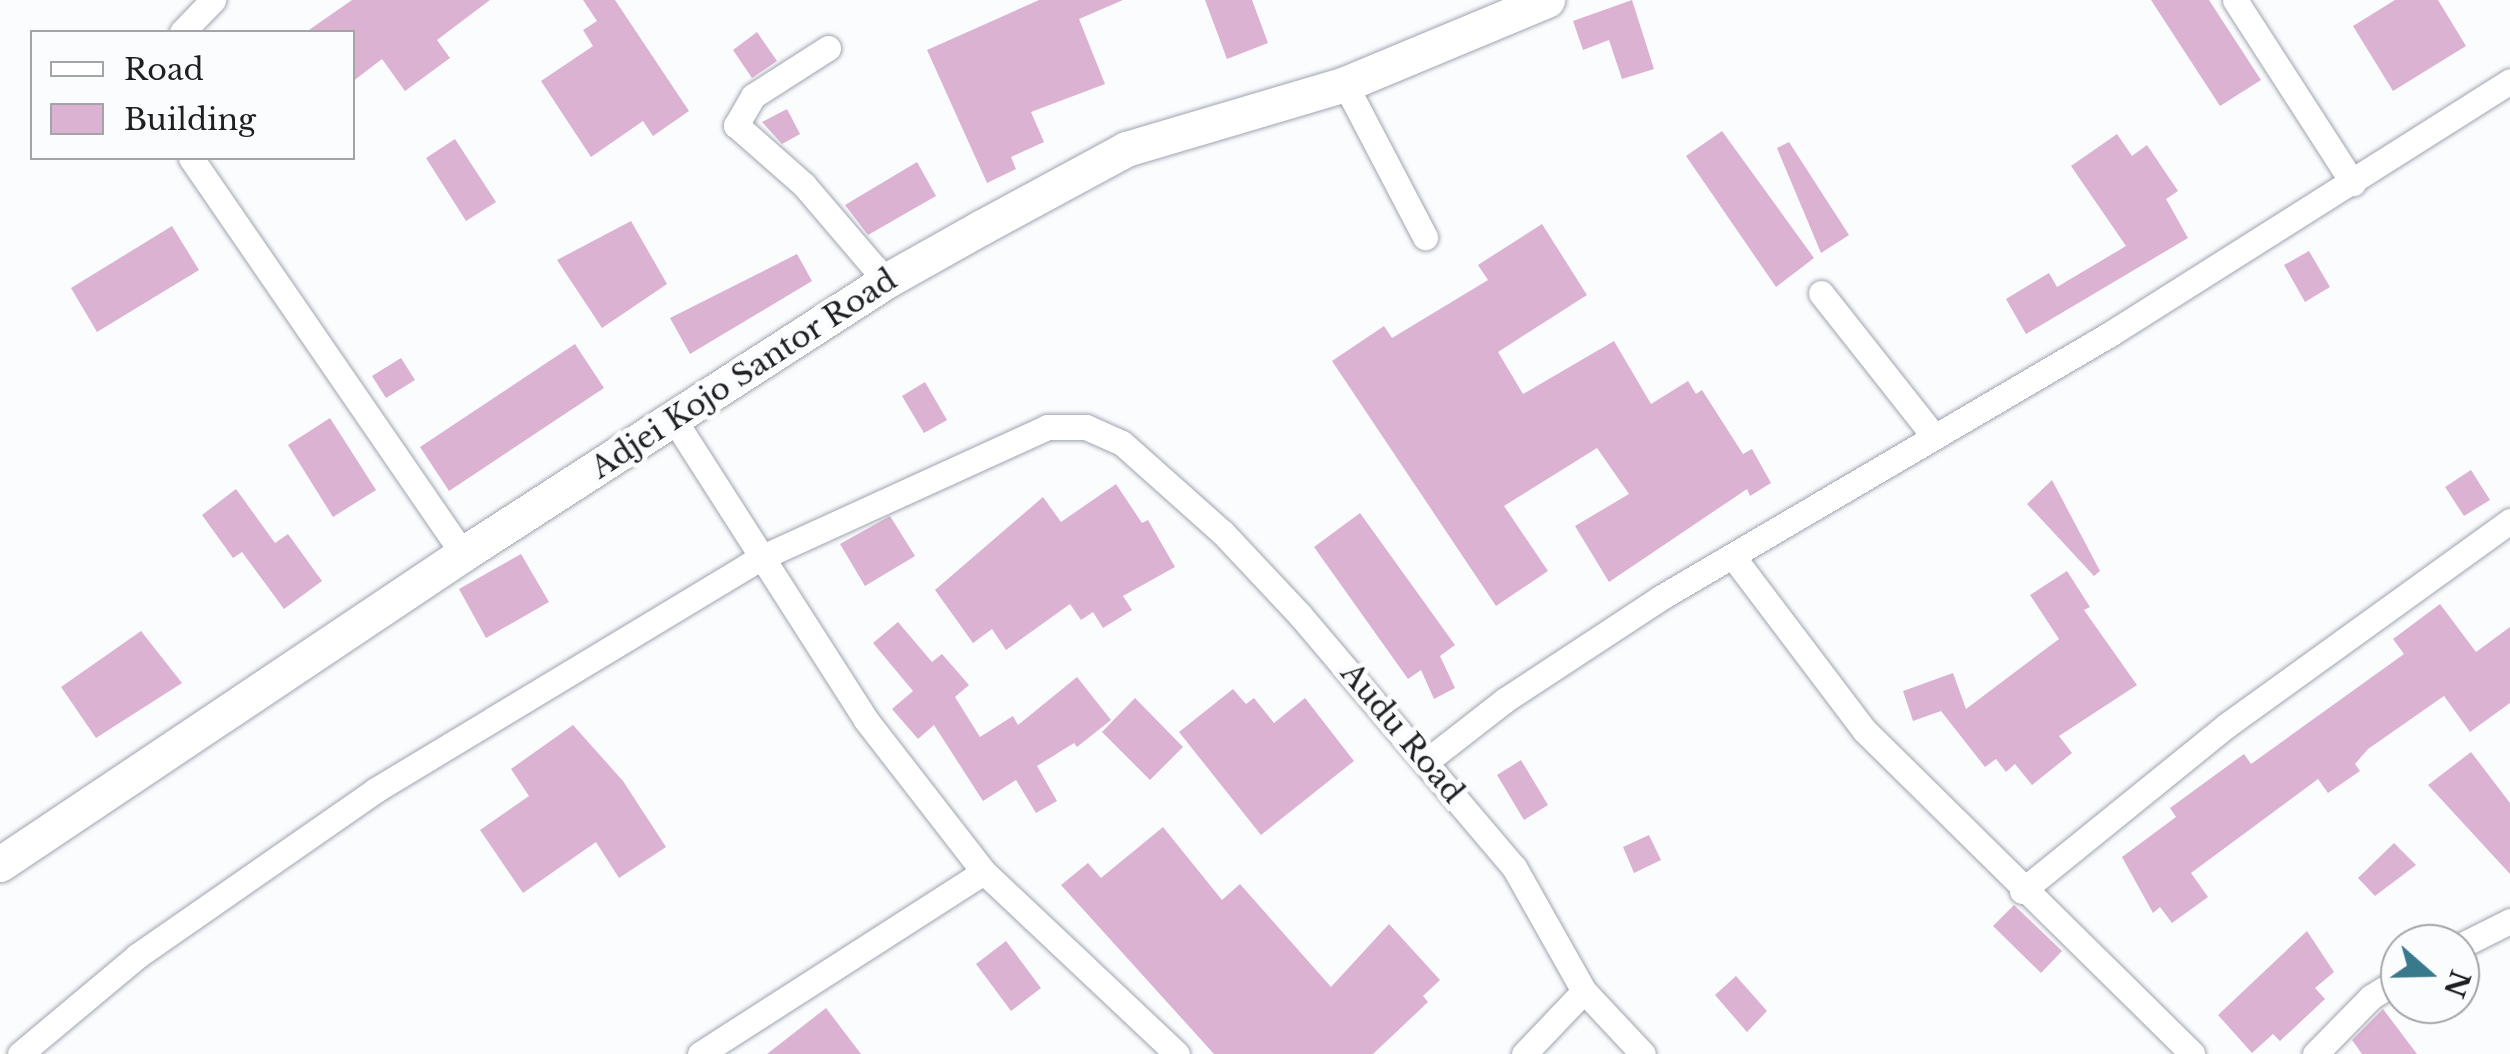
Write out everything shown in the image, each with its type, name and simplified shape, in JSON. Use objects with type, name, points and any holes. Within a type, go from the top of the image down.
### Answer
[{"type":"street","points":[[184,30],[213,0]]},
{"type":"street","name":"Adjei Kojo Santor Road","points":[[0,864],[463,554],[886,281],[1126,149],[1345,84],[1547,0]]},
{"type":"street","points":[[2235,0],[2353,183]]},
{"type":"street","points":[[828,48],[753,96],[736,125],[804,185],[886,281]]},
{"type":"street","points":[[1428,760],[1551,669],[2353,183],[2510,81]]},
{"type":"street","points":[[1345,84],[1424,237]]},
{"type":"street","points":[[192,160],[463,554]]},
{"type":"street","points":[[1821,293],[1934,436]]},
{"type":"street","points":[[673,418],[758,559],[866,720],[984,872],[1166,1049]]},
{"type":"street","name":"Audu Road","points":[[758,559],[1047,427],[1086,427],[1122,444],[1223,533],[1428,760],[1514,868],[1584,991],[1643,1054]]},
{"type":"street","points":[[2022,891],[2227,725],[2510,521]]},
{"type":"street","points":[[1734,558],[1864,730],[2022,891],[2192,1054]]},
{"type":"street","points":[[20,1054],[138,956],[326,823],[758,559]]},
{"type":"street","points":[[700,1054],[984,872]]},
{"type":"street","points":[[2480,936],[2510,921]]},
{"type":"street","points":[[1524,1054],[1584,991]]},
{"type":"street","points":[[2315,1054],[2380,991]]},
{"type":"building","points":[[352,0],[490,0],[437,40],[450,58],[405,91],[382,59],[355,80],[355,30],[309,30]]},
{"type":"building","points":[[583,0],[615,0],[689,111],[653,136],[643,121],[591,157],[541,81],[593,46],[583,30],[597,21]]},
{"type":"building","points":[[1039,0],[1123,0],[1079,19],[1105,84],[1031,112],[1044,142],[1011,157],[1016,169],[987,183],[927,50]]},
{"type":"building","points":[[1205,0],[1252,0],[1268,43],[1227,59]]},
{"type":"building","points":[[1632,0],[1654,69],[1622,79],[1609,40],[1583,50],[1573,21]]},
{"type":"building","points":[[2151,0],[2209,0],[2261,80],[2220,106]]},
{"type":"building","points":[[2395,0],[2438,0],[2466,46],[2393,91],[2353,26]]},
{"type":"building","points":[[757,32],[777,61],[752,78],[733,50]]},
{"type":"building","points":[[787,109],[800,134],[782,144],[762,122]]},
{"type":"building","points":[[1722,131],[1814,258],[1776,287],[1686,156]]},
{"type":"building","points":[[2117,134],[2132,156],[2147,145],[2178,191],[2166,199],[2188,238],[2026,334],[2006,299],[2049,273],[2057,287],[2126,246],[2071,166]]},
{"type":"building","points":[[455,139],[496,202],[466,221],[426,158]]},
{"type":"building","points":[[1789,142],[1849,235],[1821,253],[1777,148]]},
{"type":"building","points":[[917,162],[936,196],[868,235],[845,205]]},
{"type":"building","points":[[631,221],[667,284],[602,328],[557,260]]},
{"type":"building","points":[[1542,224],[1587,295],[1498,352],[1523,394],[1614,341],[1651,404],[1688,381],[1696,394],[1702,390],[1743,454],[1752,449],[1771,483],[1750,496],[1747,489],[1609,582],[1575,526],[1629,494],[1597,448],[1504,506],[1548,571],[1496,606],[1332,361],[1384,326],[1392,338],[1488,280],[1478,265]]},
{"type":"building","points":[[172,226],[199,270],[97,332],[71,288]]},
{"type":"building","points":[[2309,251],[2330,287],[2305,302],[2284,265]]},
{"type":"building","points":[[797,254],[812,281],[690,354],[670,318]]},
{"type":"building","points":[[575,344],[604,388],[449,491],[420,447]]},
{"type":"building","points":[[401,358],[415,380],[386,398],[372,376]]},
{"type":"building","points":[[925,382],[947,420],[924,433],[902,396]]},
{"type":"building","points":[[330,418],[376,490],[333,517],[288,445]]},
{"type":"building","points":[[2471,470],[2490,500],[2464,516],[2445,487]]},
{"type":"building","points":[[2052,480],[2100,571],[2094,576],[2027,504]]},
{"type":"building","points":[[1116,484],[1142,523],[1148,520],[1175,567],[1123,596],[1132,610],[1103,628],[1093,612],[1081,620],[1070,604],[1006,650],[992,629],[973,643],[935,590],[1043,497],[1061,522]]},
{"type":"building","points":[[236,489],[275,543],[288,534],[322,581],[284,609],[242,552],[233,558],[202,515]]},
{"type":"building","points":[[1360,513],[1455,645],[1440,656],[1455,688],[1434,699],[1421,670],[1408,679],[1314,547]]},
{"type":"building","points":[[890,516],[915,556],[865,586],[840,544]]},
{"type":"building","points":[[521,554],[549,602],[486,638],[459,589]]},
{"type":"building","points":[[2067,571],[2090,607],[2084,610],[2137,685],[2059,736],[2072,753],[2032,785],[2015,764],[2006,772],[1996,759],[1985,767],[1941,711],[1913,721],[1903,691],[1953,673],[1966,709],[2059,639],[2030,595]]},
{"type":"building","points":[[2440,604],[2476,652],[2510,627],[2510,703],[2470,732],[2444,696],[2368,749],[2355,764],[2360,771],[2328,793],[2318,779],[2191,873],[2208,897],[2172,923],[2160,907],[2153,913],[2122,857],[2176,817],[2170,808],[2244,754],[2251,764],[2404,654],[2393,639]]},
{"type":"building","points":[[898,622],[932,662],[942,654],[969,685],[955,697],[980,737],[1013,716],[1018,725],[1077,677],[1111,720],[1077,747],[1074,743],[1037,766],[1057,801],[1036,813],[1016,780],[983,801],[934,725],[918,739],[892,709],[913,691],[873,643]]},
{"type":"building","points":[[141,631],[182,683],[96,738],[61,687]]},
{"type":"building","points":[[1233,689],[1246,704],[1254,698],[1274,723],[1305,698],[1354,761],[1261,835],[1179,732]]},
{"type":"building","points":[[1135,698],[1183,747],[1150,780],[1102,732]]},
{"type":"building","points":[[573,725],[623,781],[666,847],[619,878],[596,842],[523,893],[480,830],[529,796],[511,769]]},
{"type":"building","points":[[2471,752],[2510,803],[2510,874],[2428,785]]},
{"type":"building","points":[[1521,760],[1548,805],[1524,820],[1497,775]]},
{"type":"building","points":[[1163,827],[1222,900],[1240,884],[1331,987],[1389,924],[1440,980],[1423,996],[1428,1002],[1373,1054],[1214,1054],[1061,885],[1088,863],[1101,878]]},
{"type":"building","points":[[1649,835],[1661,860],[1634,873],[1623,847]]},
{"type":"building","points":[[2394,843],[2416,865],[2375,896],[2358,878]]},
{"type":"building","points":[[2014,905],[2062,951],[2041,973],[1993,926]]},
{"type":"building","points":[[2307,931],[2334,972],[2315,988],[2325,999],[2280,1041],[2273,1034],[2252,1053],[2218,1015]]},
{"type":"building","points":[[1006,941],[1041,988],[1011,1011],[976,964]]},
{"type":"building","points":[[1736,976],[1767,1011],[1747,1032],[1715,995]]},
{"type":"building","points":[[826,1008],[861,1054],[767,1054]]},
{"type":"building","points":[[2380,1012],[2380,1024],[2394,1024],[2417,1054],[2362,1054],[2352,1040]]}]
